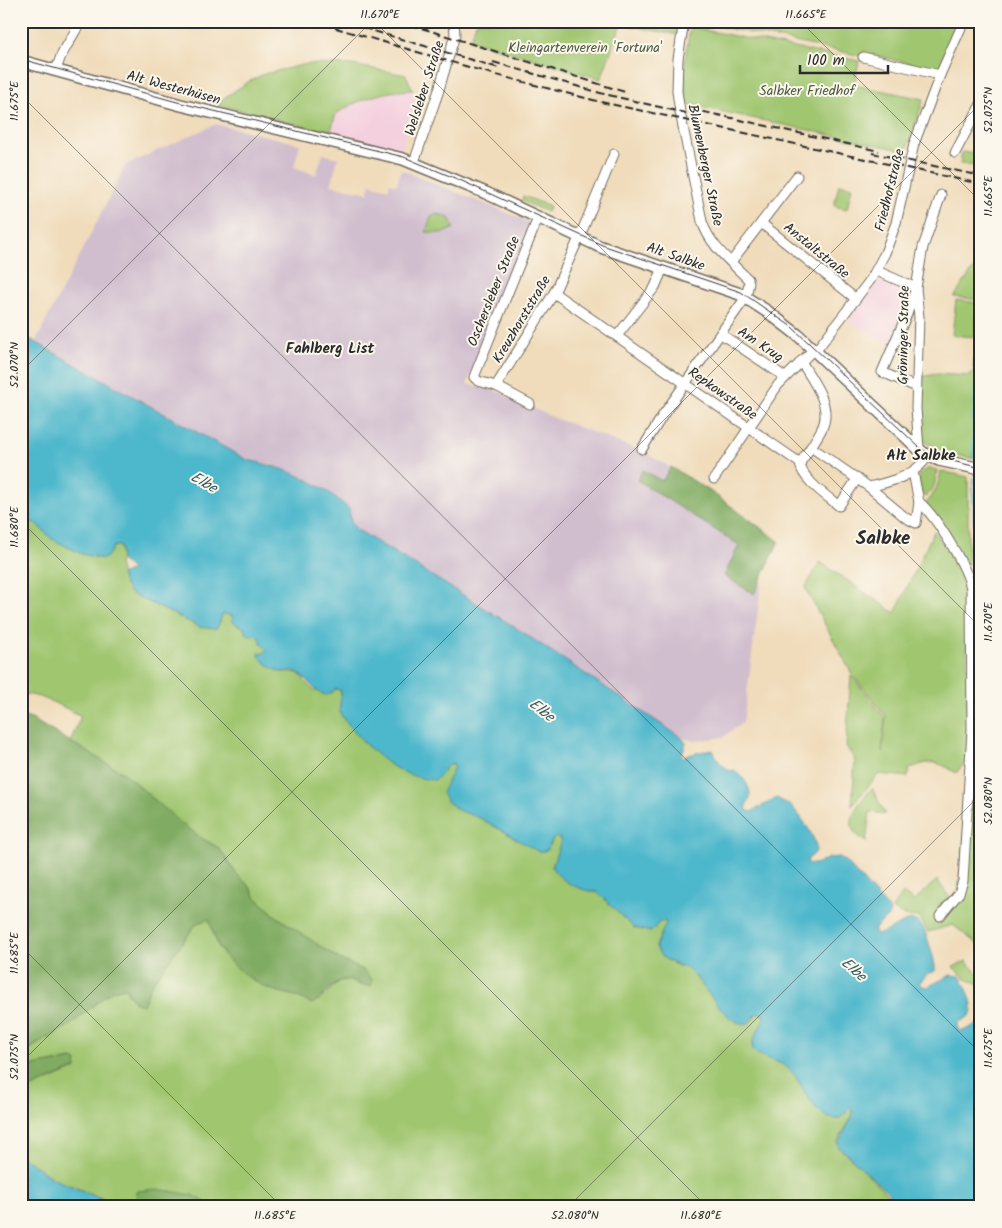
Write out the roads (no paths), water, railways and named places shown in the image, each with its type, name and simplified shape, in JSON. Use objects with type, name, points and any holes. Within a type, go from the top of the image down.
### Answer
[{"type":"main road","name":"Alt Westerhüsen","points":[[21,61],[180,105],[320,138]]},
{"type":"main road","name":"Alt Salbke","points":[[320,138],[414,162],[580,238],[746,297],[782,323],[814,351],[923,452],[948,462],[981,469]]},
{"type":"street","points":[[56,70],[60,56],[81,21]]},
{"type":"street","name":"Welsleber Straße","points":[[414,162],[438,93],[455,35],[454,21]]},
{"type":"street","name":"Blumenberger Straße","points":[[684,21],[677,77],[682,120],[703,224],[710,239],[749,280],[746,297]]},
{"type":"street","name":"Friedhofstraße","points":[[714,479],[785,377],[814,351],[877,271],[893,234],[912,151],[940,75],[964,21]]},
{"type":"street","points":[[863,57],[940,75]]},
{"type":"street","points":[[955,153],[981,104]]},
{"type":"street","name":"Kreuzhorststraße","points":[[496,386],[554,293],[580,238],[614,154]]},
{"type":"street","points":[[731,262],[797,176]]},
{"type":"street","name":"Gröninger Straße","points":[[923,452],[916,433],[919,317],[916,288],[923,247],[941,195]]},
{"type":"street","name":"Oschersleber Straße","points":[[496,386],[476,380],[474,375],[538,218]]},
{"type":"street","name":"Anstaltstraße","points":[[761,223],[856,299]]},
{"type":"street","points":[[616,336],[655,287],[664,268]]},
{"type":"street","points":[[877,271],[916,288],[882,372],[916,387]]},
{"type":"street","name":"Repkowstraße","points":[[554,293],[800,463],[800,468],[809,480],[839,506],[857,479]]},
{"type":"street","points":[[642,449],[746,297]]},
{"type":"street","name":"Am Krug","points":[[721,334],[785,377]]},
{"type":"street","points":[[800,463],[823,426],[825,414],[821,394],[801,361]]},
{"type":"street","points":[[496,386],[530,404]]},
{"type":"street","points":[[811,447],[869,487],[906,518],[916,523],[919,502],[913,472]]},
{"type":"street","points":[[869,487],[898,479],[913,472],[924,462],[923,452]]},
{"type":"street","points":[[919,502],[928,510],[965,571],[971,590],[972,730],[963,882],[959,893],[940,916]]},
{"type":"water","name":"Elbe","points":[[21,334],[247,460],[289,471],[327,491],[349,509],[351,522],[356,529],[510,624],[682,738],[686,743],[681,756],[713,750],[719,762],[730,771],[734,770],[738,773],[748,786],[750,796],[746,805],[747,810],[751,812],[777,798],[791,806],[799,814],[816,846],[814,854],[808,859],[807,863],[815,864],[829,858],[840,857],[890,910],[888,917],[875,928],[875,933],[885,932],[907,921],[917,922],[924,929],[935,963],[935,971],[928,974],[920,982],[921,985],[927,987],[951,975],[960,976],[968,991],[972,1003],[971,1013],[967,1018],[958,1023],[958,1031],[981,1024],[981,1207],[900,1207],[887,1191],[837,1145],[852,1117],[853,1110],[850,1109],[839,1119],[823,1115],[811,1102],[788,1068],[763,1057],[753,1050],[754,1038],[763,1021],[763,1014],[757,1013],[749,1023],[735,1021],[728,1016],[688,969],[663,957],[656,946],[666,923],[665,921],[660,921],[651,932],[634,928],[597,892],[578,888],[560,877],[552,867],[561,841],[559,838],[556,837],[552,840],[547,850],[539,852],[480,818],[458,810],[446,800],[442,793],[454,767],[453,763],[447,766],[440,776],[434,780],[419,778],[406,773],[381,758],[360,738],[341,715],[340,690],[336,689],[327,695],[322,694],[299,673],[293,671],[282,672],[273,668],[259,656],[259,653],[262,654],[267,650],[261,644],[261,640],[256,635],[250,636],[243,627],[233,622],[232,615],[222,615],[218,627],[215,629],[200,627],[130,593],[121,575],[132,570],[121,560],[120,546],[114,546],[107,557],[103,559],[82,554],[52,539],[35,523],[21,518]]},
{"type":"water","points":[[21,1156],[52,1178],[104,1200],[95,1207],[21,1205]]},
{"type":"waterway","points":[[973,458],[973,417],[981,344]]},
{"type":"waterway","points":[[973,478],[979,726],[981,734]]},
{"type":"waterway","points":[[104,1200],[126,1207]]},
{"type":"tram line","points":[[21,59],[181,103],[404,157],[462,181],[602,245],[741,292],[792,327],[920,448],[936,457],[981,468]]},
{"type":"railway","points":[[312,21],[489,73],[601,102],[981,184]]},
{"type":"railway","points":[[340,21],[499,68]]},
{"type":"railway","points":[[399,21],[628,93]]},
{"type":"railway","points":[[493,62],[604,94],[698,116]]},
{"type":"railway","points":[[691,109],[879,151]]},
{"type":"railway","points":[[872,153],[977,175]]},
{"type":"district","name":"Fahlberg List","points":[[330,348]]},
{"type":"district","name":"Alt Salbke","points":[[921,455]]},
{"type":"district","name":"Salbke","points":[[883,537]]},
{"type":"park label","name":"Kleingartenverein 'Fortuna'","points":[[585,47]]},
{"type":"park label","name":"Salbker Friedhof","points":[[807,90]]}]
